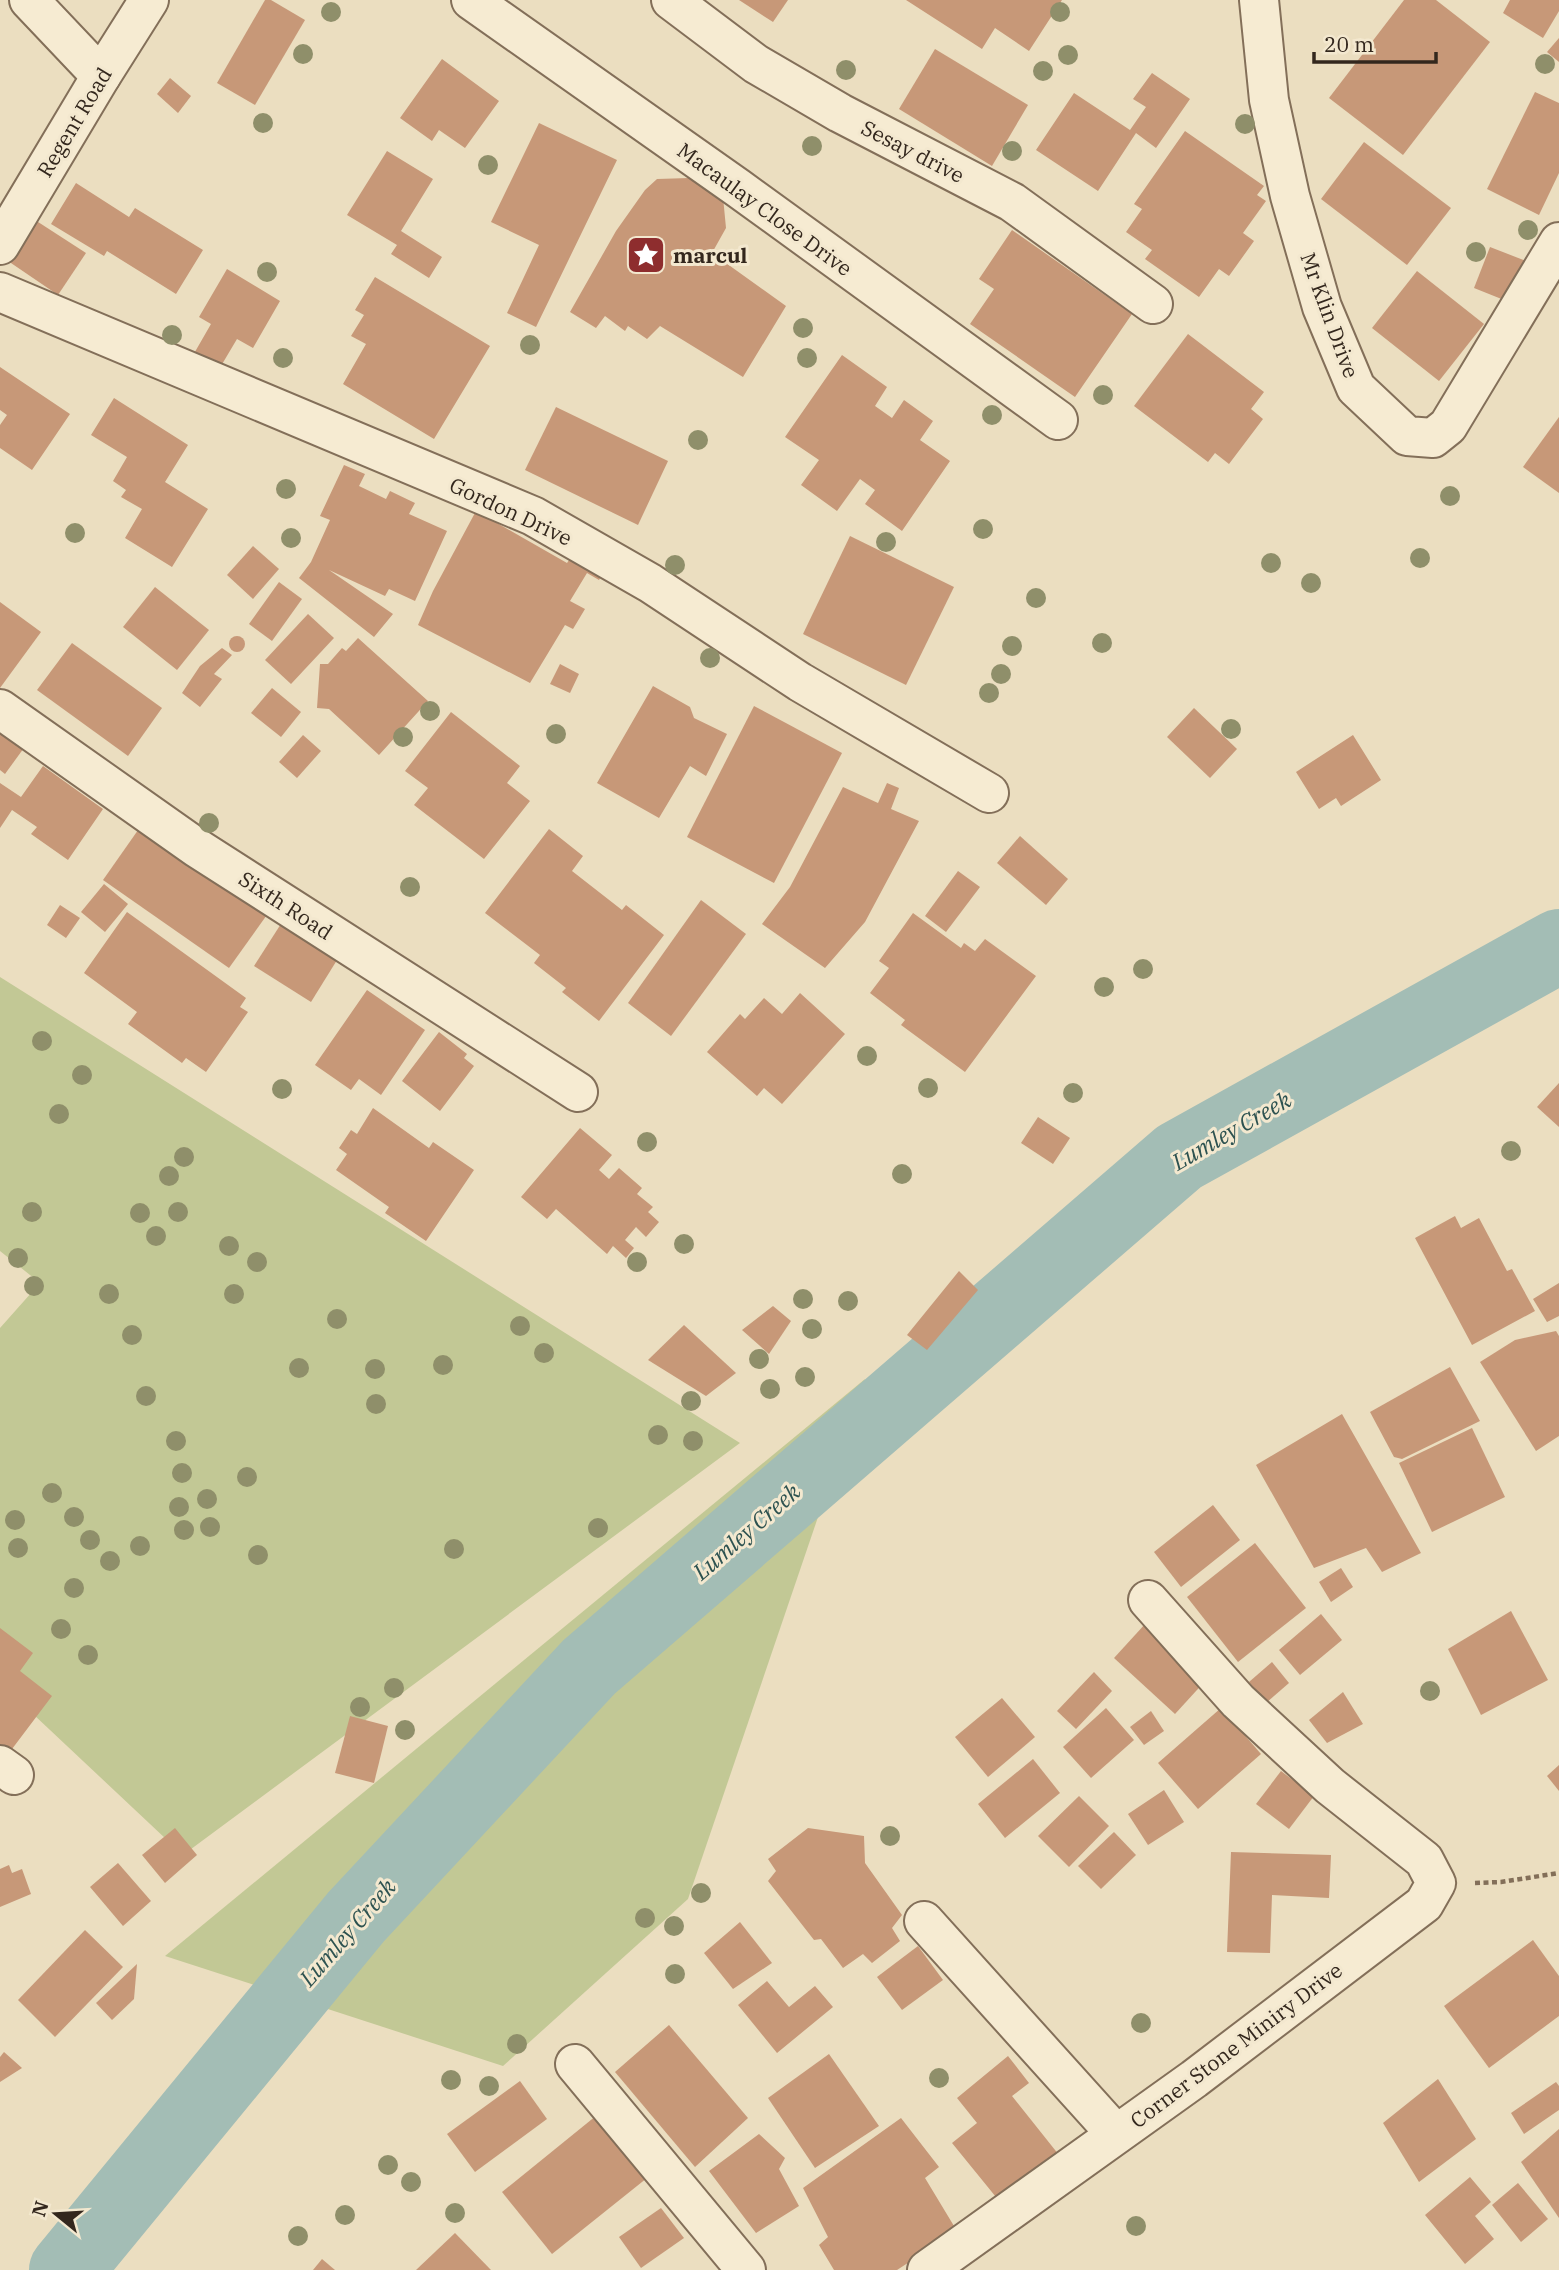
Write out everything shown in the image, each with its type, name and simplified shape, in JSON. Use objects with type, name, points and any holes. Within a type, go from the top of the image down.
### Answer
[{"type":"street","points":[[29,0],[101,76]]},
{"type":"street","name":"Regent Road","points":[[2,236],[149,0]]},
{"type":"street","name":"Macaulay Close Drive","points":[[471,0],[738,188],[1058,420]]},
{"type":"street","name":"Sesay drive","points":[[671,0],[755,64],[841,113],[1012,202],[1153,304]]},
{"type":"street","name":"Mr Klin Drive","points":[[1259,0],[1269,100],[1290,196],[1322,307],[1356,388],[1407,436],[1433,438],[1448,426],[1559,242]]},
{"type":"street","name":"Gordon Drive","points":[[0,292],[533,516],[650,583],[800,682],[989,793]]},
{"type":"street","name":"Sixth Road","points":[[0,709],[197,848],[578,1092]]},
{"type":"street","points":[[1148,1600],[1238,1701],[1330,1786],[1424,1860],[1436,1883]]},
{"type":"street","name":"Corner Stone Miniry Drive","points":[[927,2270],[1194,2079],[1424,1904],[1436,1883]]},
{"type":"street","points":[[924,1921],[1116,2134]]},
{"type":"street","points":[[575,2064],[746,2270]]},
{"type":"path","points":[[1436,1883],[1501,1882],[1559,1873]]},
{"type":"green space","points":[[0,977],[740,1443],[183,1855],[0,1683],[0,1328],[40,1283],[0,1251]]},
{"type":"green space","points":[[865,1379],[688,1899],[503,2066],[165,1956]]},
{"type":"building","points":[[265,0],[271,0],[305,20],[255,105],[217,83]]},
{"type":"building","points":[[739,0],[788,0],[773,22]]},
{"type":"building","points":[[906,0],[1062,0],[1029,51],[995,28],[982,49]]},
{"type":"building","points":[[1404,0],[1436,0],[1490,42],[1403,155],[1329,98]]},
{"type":"building","points":[[1510,0],[1559,0],[1559,11],[1543,38],[1503,13]]},
{"type":"building","points":[[1559,38],[1559,62],[1547,52]]},
{"type":"building","points":[[935,49],[1028,105],[992,166],[899,109]]},
{"type":"building","points":[[442,59],[499,101],[465,148],[439,130],[432,141],[400,118]]},
{"type":"building","points":[[1152,73],[1190,99],[1156,148],[1136,133],[1098,191],[1036,150],[1074,93],[1130,130],[1146,107],[1133,99]]},
{"type":"building","points":[[170,78],[191,96],[178,113],[157,94]]},
{"type":"building","points":[[1535,92],[1559,103],[1559,173],[1539,215],[1487,189]]},
{"type":"building","points":[[539,123],[617,160],[536,327],[507,313],[539,245],[491,222]]},
{"type":"building","points":[[1185,131],[1264,186],[1257,195],[1266,201],[1243,233],[1254,241],[1229,276],[1219,269],[1199,297],[1145,259],[1152,250],[1126,232],[1142,209],[1134,204]]},
{"type":"building","points":[[1364,142],[1451,208],[1407,265],[1321,199]]},
{"type":"building","points":[[387,151],[433,179],[401,231],[442,257],[429,278],[391,254],[397,245],[347,215]]},
{"type":"building","points":[[689,178],[701,182],[723,197],[726,228],[712,253],[786,306],[743,377],[660,326],[647,339],[628,326],[625,331],[605,316],[596,328],[570,312],[616,231],[645,190],[657,179]]},
{"type":"building","points":[[76,183],[129,217],[135,208],[203,250],[176,294],[107,251],[104,256],[51,224]]},
{"type":"building","points":[[35,220],[86,253],[58,295],[8,261]]},
{"type":"building","points":[[1012,230],[1132,314],[1075,397],[970,324],[994,289],[979,279]]},
{"type":"building","points":[[1490,247],[1526,261],[1509,302],[1474,288]]},
{"type":"building","points":[[227,269],[280,301],[253,348],[237,339],[218,371],[192,357],[211,324],[199,317]]},
{"type":"building","points":[[1417,271],[1484,324],[1439,381],[1372,328]]},
{"type":"building","points":[[375,277],[490,346],[434,439],[343,384],[366,344],[351,336],[364,315],[355,310]]},
{"type":"building","points":[[1188,334],[1264,392],[1251,409],[1263,419],[1229,464],[1215,453],[1208,462],[1134,406]]},
{"type":"building","points":[[842,355],[887,387],[875,406],[892,418],[904,400],[933,421],[920,440],[950,461],[902,531],[865,504],[875,490],[860,479],[837,511],[801,485],[819,460],[785,437]]},
{"type":"building","points":[[0,367],[70,414],[32,470],[0,448],[0,425],[7,415],[0,410]]},
{"type":"building","points":[[114,398],[188,445],[165,482],[208,509],[172,567],[125,538],[142,509],[121,497],[126,490],[113,481],[127,457],[91,435]]},
{"type":"building","points":[[556,407],[668,461],[638,525],[525,470]]},
{"type":"building","points":[[1559,417],[1559,493],[1523,467]]},
{"type":"building","points":[[344,465],[365,474],[359,486],[386,499],[390,491],[415,503],[409,514],[447,531],[415,601],[389,589],[385,596],[329,570],[393,614],[374,637],[299,578],[311,562],[330,520],[320,516]]},
{"type":"building","points":[[476,511],[567,563],[574,553],[604,571],[599,580],[587,573],[570,601],[585,609],[573,629],[565,625],[530,683],[418,625]]},
{"type":"building","points":[[850,536],[954,587],[906,685],[803,634]]},
{"type":"building","points":[[253,546],[279,569],[253,599],[227,575]]},
{"type":"building","points":[[279,582],[302,599],[272,641],[249,624]]},
{"type":"building","points":[[155,587],[209,630],[177,670],[123,627]]},
{"type":"building","points":[[0,602],[41,632],[0,688]]},
{"type":"building","points":[[308,614],[334,638],[291,684],[265,660]]},
{"type":"building","points":[[234,636],[240,636],[245,644],[243,650],[234,652],[229,647],[229,641]]},
{"type":"building","points":[[358,638],[428,701],[379,755],[329,709],[317,708],[320,664],[328,664],[342,648],[346,651]]},
{"type":"building","points":[[72,643],[162,708],[128,756],[37,690]]},
{"type":"building","points":[[222,648],[232,655],[214,674],[222,679],[200,707],[182,693],[200,666]]},
{"type":"building","points":[[560,664],[579,674],[570,693],[550,684]]},
{"type":"building","points":[[653,686],[690,707],[694,718],[727,734],[706,776],[690,766],[659,818],[597,783]]},
{"type":"building","points":[[272,688],[301,712],[281,737],[251,713]]},
{"type":"building","points":[[754,706],[842,753],[774,883],[687,837]]},
{"type":"building","points":[[1194,708],[1237,749],[1210,778],[1167,737]]},
{"type":"building","points":[[451,712],[520,766],[507,783],[530,801],[484,859],[414,805],[428,788],[405,771]]},
{"type":"building","points":[[0,719],[29,741],[5,774],[0,770]]},
{"type":"building","points":[[303,735],[321,751],[297,778],[279,762]]},
{"type":"building","points":[[1353,735],[1381,780],[1341,806],[1336,798],[1319,809],[1296,772]]},
{"type":"building","points":[[43,766],[103,809],[68,860],[31,834],[37,827],[12,810],[0,828],[0,783],[21,797]]},
{"type":"building","points":[[887,783],[899,788],[891,809],[919,821],[865,922],[825,968],[762,924],[790,887],[843,787],[878,803]]},
{"type":"building","points":[[143,823],[269,912],[229,968],[103,880]]},
{"type":"building","points":[[549,829],[583,856],[572,871],[622,910],[626,905],[664,935],[599,1021],[562,992],[566,988],[534,963],[540,955],[485,913]]},
{"type":"building","points":[[1020,836],[1068,879],[1046,905],[997,863]]},
{"type":"building","points":[[958,871],[980,887],[946,932],[925,916]]},
{"type":"building","points":[[104,884],[128,904],[105,932],[81,912]]},
{"type":"building","points":[[701,900],[746,934],[671,1036],[628,1003]]},
{"type":"building","points":[[60,905],[80,918],[66,938],[47,925]]},
{"type":"building","points":[[127,912],[246,998],[240,1007],[248,1012],[206,1072],[186,1058],[182,1063],[128,1024],[137,1012],[84,973]]},
{"type":"building","points":[[913,913],[961,948],[964,943],[975,951],[985,939],[1036,976],[965,1072],[901,1025],[905,1020],[870,993],[889,968],[879,961]]},
{"type":"building","points":[[286,916],[342,952],[311,1002],[254,966]]},
{"type":"building","points":[[367,990],[425,1030],[381,1095],[359,1079],[351,1090],[315,1065]]},
{"type":"building","points":[[800,993],[845,1034],[782,1104],[764,1088],[757,1096],[707,1052],[740,1014],[745,1019],[764,998],[782,1014]]},
{"type":"building","points":[[439,1032],[467,1054],[464,1058],[474,1066],[440,1111],[402,1081]]},
{"type":"building","points":[[1559,1083],[1559,1127],[1537,1107]]},
{"type":"building","points":[[373,1108],[429,1148],[433,1142],[474,1170],[426,1241],[385,1213],[389,1207],[336,1170],[347,1154],[339,1148],[351,1130],[357,1134]]},
{"type":"building","points":[[1038,1117],[1070,1138],[1053,1164],[1021,1143]]},
{"type":"building","points":[[580,1128],[612,1155],[599,1170],[609,1179],[619,1168],[642,1188],[637,1194],[653,1207],[648,1212],[659,1222],[646,1237],[636,1227],[625,1240],[634,1248],[626,1258],[613,1246],[607,1254],[556,1209],[547,1219],[521,1197]]},
{"type":"building","points":[[1455,1216],[1461,1228],[1479,1218],[1507,1271],[1512,1269],[1535,1311],[1472,1345],[1415,1238]]},
{"type":"building","points":[[959,1271],[978,1290],[927,1350],[907,1335]]},
{"type":"building","points":[[1559,1283],[1559,1316],[1547,1322],[1533,1299]]},
{"type":"building","points":[[773,1306],[791,1321],[769,1354],[742,1330]]},
{"type":"building","points":[[684,1325],[736,1373],[706,1396],[648,1360]]},
{"type":"building","points":[[1556,1331],[1559,1336],[1559,1436],[1536,1451],[1480,1362],[1515,1340]]},
{"type":"building","points":[[1450,1367],[1480,1421],[1402,1459],[1394,1457],[1370,1412]]},
{"type":"building","points":[[1342,1414],[1421,1553],[1382,1572],[1366,1548],[1314,1568],[1256,1465]]},
{"type":"building","points":[[1472,1428],[1505,1497],[1432,1532],[1399,1463]]},
{"type":"building","points":[[1213,1505],[1240,1540],[1181,1587],[1154,1552]]},
{"type":"building","points":[[1255,1543],[1306,1608],[1238,1662],[1187,1597]]},
{"type":"building","points":[[1341,1568],[1353,1587],[1331,1602],[1319,1582]]},
{"type":"building","points":[[1511,1611],[1548,1680],[1481,1715],[1448,1649]]},
{"type":"building","points":[[1321,1614],[1342,1640],[1300,1675],[1279,1650]]},
{"type":"building","points":[[1146,1623],[1207,1679],[1175,1714],[1114,1658]]},
{"type":"building","points":[[0,1628],[33,1653],[20,1671],[52,1696],[9,1753],[0,1747]]},
{"type":"building","points":[[1272,1662],[1289,1683],[1266,1703],[1249,1682]]},
{"type":"building","points":[[1094,1672],[1112,1691],[1076,1729],[1057,1711]]},
{"type":"building","points":[[1343,1692],[1363,1724],[1327,1743],[1309,1720]]},
{"type":"building","points":[[1002,1698],[1035,1737],[988,1777],[955,1737]]},
{"type":"building","points":[[1106,1708],[1134,1740],[1091,1778],[1063,1747]]},
{"type":"building","points":[[1221,1708],[1261,1754],[1198,1809],[1158,1763]]},
{"type":"building","points":[[1151,1711],[1164,1731],[1144,1745],[1130,1727]]},
{"type":"building","points":[[350,1716],[388,1726],[374,1783],[335,1773]]},
{"type":"building","points":[[1033,1759],[1060,1793],[1005,1838],[978,1804]]},
{"type":"building","points":[[1559,1765],[1559,1791],[1547,1776]]},
{"type":"building","points":[[1281,1771],[1314,1796],[1289,1829],[1256,1804]]},
{"type":"building","points":[[1164,1790],[1184,1822],[1148,1845],[1128,1814]]},
{"type":"building","points":[[1079,1796],[1109,1826],[1069,1867],[1038,1836]]},
{"type":"building","points":[[175,1828],[197,1855],[165,1883],[142,1855]]},
{"type":"building","points":[[808,1828],[864,1836],[865,1863],[902,1915],[892,1928],[900,1941],[872,1963],[863,1954],[843,1968],[821,1939],[814,1940],[768,1881],[776,1871],[768,1859]]},
{"type":"building","points":[[1114,1832],[1136,1855],[1101,1889],[1078,1866]]},
{"type":"building","points":[[1231,1852],[1331,1855],[1329,1898],[1272,1895],[1270,1953],[1227,1952]]},
{"type":"building","points":[[118,1863],[151,1901],[123,1926],[90,1887]]},
{"type":"building","points":[[9,1865],[12,1873],[22,1869],[31,1894],[0,1907],[0,1869]]},
{"type":"building","points":[[740,1922],[772,1963],[733,1989],[704,1953]]},
{"type":"building","points":[[85,1930],[123,1967],[55,2037],[18,2000]]},
{"type":"building","points":[[1533,1940],[1559,1976],[1559,2016],[1489,2068],[1444,2006]]},
{"type":"building","points":[[918,1946],[943,1980],[902,2010],[877,1977]]},
{"type":"building","points":[[137,1964],[134,1999],[112,2020],[96,2003]]},
{"type":"building","points":[[767,1981],[789,2007],[815,1986],[833,2007],[777,2053],[738,2005]]},
{"type":"building","points":[[669,2025],[748,2118],[695,2167],[615,2072]]},
{"type":"building","points":[[4,2052],[22,2068],[0,2082],[0,2057]]},
{"type":"building","points":[[829,2054],[879,2126],[815,2168],[768,2098]]},
{"type":"building","points":[[1008,2056],[1029,2083],[1012,2096],[1059,2155],[1000,2202],[952,2143],[977,2123],[957,2098]]},
{"type":"building","points":[[1438,2079],[1476,2139],[1419,2182],[1383,2123]]},
{"type":"building","points":[[520,2081],[547,2119],[475,2172],[447,2134]]},
{"type":"building","points":[[1556,2082],[1559,2086],[1559,2110],[1524,2134],[1511,2113]]},
{"type":"building","points":[[602,2111],[652,2174],[552,2254],[502,2192]]},
{"type":"building","points":[[901,2118],[939,2167],[925,2178],[957,2231],[897,2270],[834,2270],[819,2245],[828,2237],[803,2188]]},
{"type":"building","points":[[1559,2129],[1559,2218],[1521,2162]]},
{"type":"building","points":[[759,2134],[785,2158],[779,2169],[799,2206],[756,2233],[709,2171]]},
{"type":"building","points":[[1470,2177],[1491,2202],[1475,2216],[1494,2239],[1465,2264],[1425,2215]]},
{"type":"building","points":[[1518,2183],[1548,2219],[1521,2242],[1492,2205]]},
{"type":"building","points":[[661,2208],[684,2238],[641,2268],[619,2237]]},
{"type":"building","points":[[455,2233],[491,2270],[416,2270]]},
{"type":"building","points":[[322,2259],[335,2270],[313,2270]]},
{"type":"waterway","name":"Lumley Creek","points":[[66,2270],[356,1917],[589,1667],[1179,1157],[1559,946]]},
{"type":"place","name":"marcul","points":[[646,255]]}]
